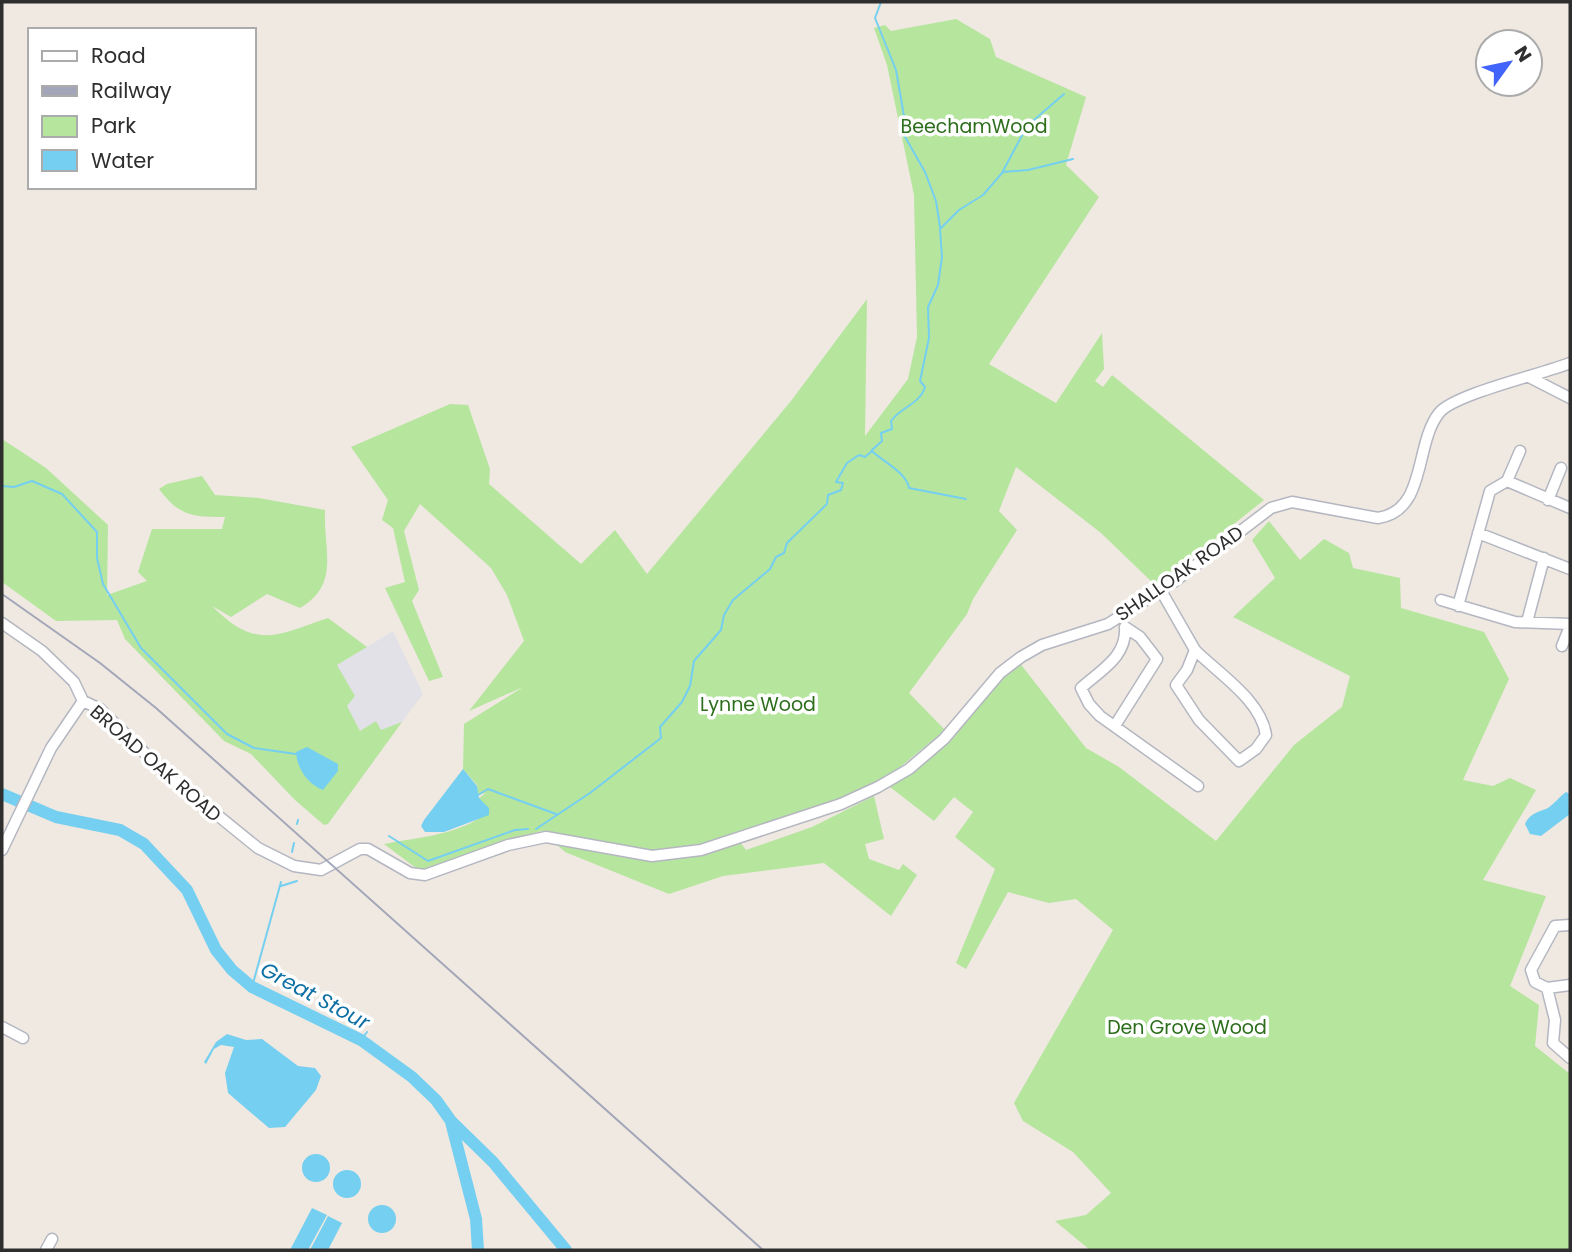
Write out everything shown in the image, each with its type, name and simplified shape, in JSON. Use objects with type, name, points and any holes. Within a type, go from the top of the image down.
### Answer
[{"type":"street","name":"SHALLOAK ROAD","points":[[330,867],[360,849],[368,849],[410,873],[425,875],[529,839],[566,839],[652,856],[701,850],[757,833],[878,787],[909,769],[944,739],[1006,668],[1042,645],[1108,624],[1160,589],[1260,514],[1283,503],[1292,502],[1378,517],[1392,516],[1402,509],[1410,497],[1432,424],[1440,410],[1457,401],[1570,363]]},
{"type":"street","points":[[1529,377],[1570,398]]},
{"type":"street","points":[[1458,606],[1490,491],[1507,481],[1520,451]]},
{"type":"street","points":[[1548,500],[1561,468]]},
{"type":"street","points":[[1507,481],[1570,508]]},
{"type":"street","points":[[1478,533],[1570,569]]},
{"type":"street","points":[[1527,622],[1544,558]]},
{"type":"street","points":[[1160,589],[1195,650],[1238,689],[1264,720],[1266,735],[1256,749],[1239,761],[1199,720],[1176,685],[1187,670],[1195,650]]},
{"type":"street","points":[[1441,600],[1527,622],[1570,625],[1562,646]]},
{"type":"street","points":[[1122,613],[1126,642],[1118,656],[1081,688],[1089,704],[1100,716],[1116,724],[1198,786]]},
{"type":"street","name":"BROAD OAK ROAD","points":[[2,623],[75,682],[83,701],[100,709],[163,771],[258,848],[293,866],[321,870],[330,867]]},
{"type":"street","points":[[1116,724],[1157,659],[1140,637],[1125,627]]},
{"type":"street","points":[[2,850],[51,747],[83,701]]},
{"type":"street","points":[[1570,925],[1555,926],[1531,970],[1535,982],[1547,988],[1570,985]]},
{"type":"street","points":[[1547,988],[1555,1020],[1553,1043],[1570,1058]]},
{"type":"street","points":[[2,1027],[23,1038]]},
{"type":"street","points":[[46,1250],[52,1239]]},
{"type":"shaded area","points":[[393,631],[423,694],[402,722],[381,731],[376,722],[360,731],[346,705],[337,665]]},
{"type":"green space","points":[[956,19],[990,39],[996,57],[1086,97],[1066,165],[1099,197],[989,364],[1056,403],[1102,333],[1104,369],[1095,381],[1103,387],[1112,375],[1264,500],[1156,586],[1101,533],[1016,467],[999,511],[1017,530],[973,599],[967,614],[909,693],[945,730],[893,773],[844,800],[733,833],[746,850],[812,827],[874,796],[884,839],[865,844],[869,859],[899,870],[903,864],[917,875],[891,916],[824,863],[723,876],[669,894],[565,852],[541,831],[420,871],[384,844],[448,832],[482,816],[479,798],[486,793],[478,795],[477,785],[463,769],[464,724],[523,687],[469,711],[524,641],[507,595],[491,568],[420,504],[404,531],[419,590],[412,601],[443,677],[429,681],[385,588],[405,582],[393,528],[382,520],[388,500],[351,447],[450,404],[468,405],[490,469],[489,484],[581,564],[615,530],[647,574],[791,401],[867,299],[865,436],[908,379],[917,337],[914,195],[887,65],[874,28],[885,25],[891,31]]},
{"type":"green space","points":[[2,439],[46,468],[108,525],[107,595],[147,581],[138,572],[152,529],[222,529],[225,517],[195,515],[173,505],[159,489],[167,484],[202,476],[215,495],[259,498],[325,510],[327,565],[321,588],[313,599],[300,608],[267,594],[231,617],[212,606],[227,620],[254,634],[280,634],[328,618],[367,647],[337,665],[355,696],[347,706],[360,731],[376,721],[381,730],[402,722],[328,824],[324,825],[295,800],[251,754],[224,741],[125,639],[117,620],[56,621],[2,582]]},
{"type":"green space","name":"Den Grove Wood","points":[[1269,521],[1300,560],[1324,539],[1349,553],[1353,568],[1400,578],[1401,608],[1484,632],[1509,679],[1463,780],[1493,786],[1510,778],[1536,790],[1483,880],[1546,896],[1510,986],[1539,1005],[1535,1046],[1570,1074],[1570,1250],[1090,1250],[1055,1221],[1086,1215],[1111,1193],[1073,1152],[1023,1121],[1014,1103],[1113,930],[1076,899],[1049,903],[1008,892],[966,969],[956,963],[995,869],[955,837],[973,812],[954,797],[934,821],[890,787],[949,739],[995,683],[1019,662],[1086,748],[1119,767],[1216,841],[1294,745],[1342,707],[1350,676],[1233,617],[1275,578],[1252,540]]},
{"type":"water","points":[[307,747],[338,764],[338,771],[323,790],[308,780],[301,770],[296,752]]},
{"type":"water","points":[[463,769],[477,786],[479,798],[489,808],[489,815],[444,832],[425,832],[421,826],[424,820]]},
{"type":"water","points":[[1566,792],[1570,794],[1570,814],[1541,836],[1530,834],[1525,824],[1529,817],[1548,808]]},
{"type":"water","points":[[227,1034],[246,1040],[262,1039],[298,1066],[315,1068],[321,1076],[316,1090],[285,1127],[269,1128],[228,1093],[225,1073],[234,1047],[221,1045],[214,1049],[206,1064],[204,1062],[216,1042]]},
{"type":"water","points":[[316,1154],[326,1158],[330,1168],[326,1178],[316,1182],[306,1178],[302,1168],[306,1158]]},
{"type":"water","points":[[347,1170],[357,1174],[361,1184],[357,1194],[347,1198],[337,1194],[333,1184],[337,1174]]},
{"type":"water","points":[[382,1205],[392,1209],[396,1219],[392,1229],[382,1233],[372,1229],[368,1219],[372,1209]]},
{"type":"water","points":[[312,1208],[327,1215],[308,1250],[290,1250]]},
{"type":"water","points":[[328,1216],[342,1223],[328,1250],[310,1250]]},
{"type":"waterway","points":[[881,2],[875,18],[896,70],[905,122],[904,135],[925,172],[936,201],[940,227]]},
{"type":"waterway","points":[[1003,171],[1027,126],[1064,94]]},
{"type":"waterway","points":[[872,450],[882,441],[881,433],[892,429],[891,421],[915,402],[925,387],[920,381],[929,338],[928,307],[938,285],[942,257],[940,229],[959,210],[983,195],[1003,172],[1028,170],[1073,159]]},
{"type":"waterway","points":[[536,829],[590,793],[661,738],[660,727],[682,702],[690,686],[694,661],[721,630],[724,615],[733,600],[770,569],[776,557],[784,553],[787,543],[827,504],[828,495],[841,490],[843,483],[836,482],[847,463],[859,455],[865,457],[872,451],[899,472],[909,488],[966,499]]},
{"type":"waterway","points":[[2,486],[14,487],[32,481],[62,494],[97,532],[97,558],[103,584],[141,648],[227,734],[254,748],[296,754]]},
{"type":"waterway","points":[[478,795],[488,789],[556,814]]},
{"type":"waterway","name":"Great Stour","points":[[2,794],[56,817],[120,830],[144,844],[187,890],[216,950],[232,970],[252,987],[361,1040],[412,1077],[436,1100],[451,1121],[493,1162],[566,1250]]},
{"type":"waterway","points":[[297,824],[298,820]]},
{"type":"waterway","points":[[389,836],[428,861],[515,830],[528,829]]},
{"type":"waterway","points":[[292,852],[294,843]]},
{"type":"waterway","points":[[281,886],[297,881]]},
{"type":"waterway","points":[[252,987],[281,882]]},
{"type":"waterway","points":[[361,1040],[367,1032]]},
{"type":"waterway","name":"Great Stour","points":[[451,1122],[476,1219],[478,1250]]},
{"type":"railway","points":[[2,594],[100,663],[156,708],[763,1250]]},
{"type":"park label","name":"BeechamWood","points":[[974,126]]},
{"type":"park label","name":"Lynne Wood","points":[[758,704]]}]
